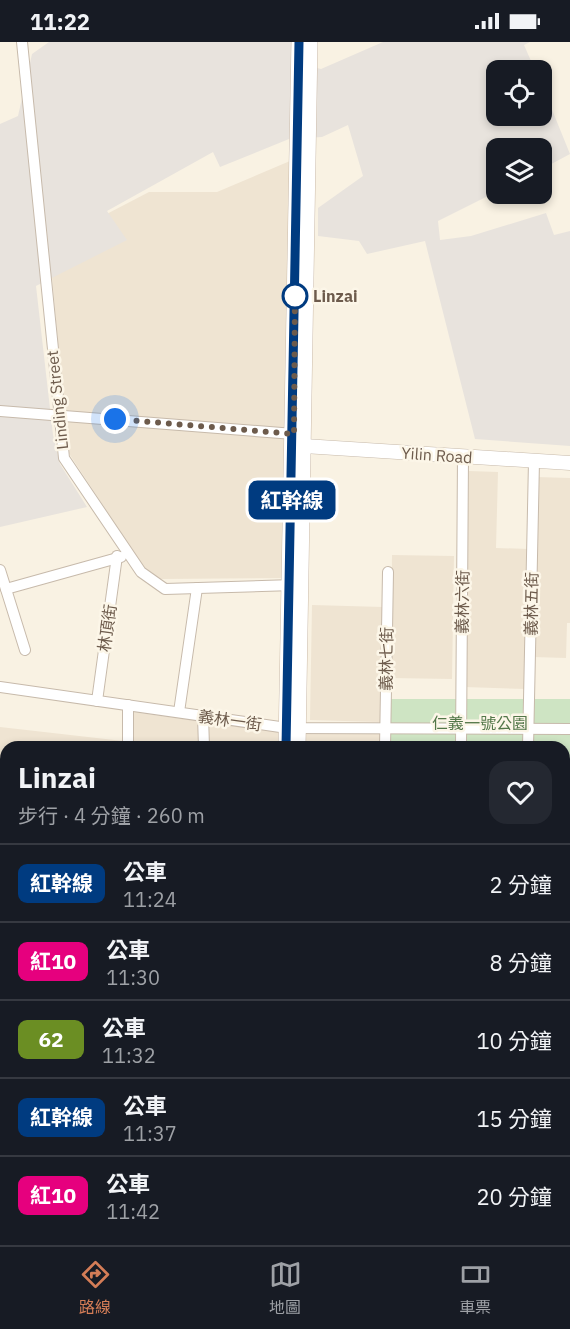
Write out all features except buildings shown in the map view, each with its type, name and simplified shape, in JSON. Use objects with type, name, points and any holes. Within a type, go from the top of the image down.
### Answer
[{"type":"main road","points":[[299,42],[299,440]]},
{"type":"main road","points":[[296,741],[293,728],[295,585],[310,42]]},
{"type":"main road","points":[[288,741],[293,728]]},
{"type":"street","name":"Linding Street","points":[[22,42],[64,458],[141,572],[165,589],[295,585]]},
{"type":"street","points":[[0,411],[299,440]]},
{"type":"street","name":"Yilin Road","points":[[299,440],[463,456],[570,463]]},
{"type":"street","name":"義林六街","points":[[461,741],[463,456]]},
{"type":"street","name":"義林五街","points":[[528,741],[534,461]]},
{"type":"street","points":[[6,590],[117,556],[133,559]]},
{"type":"street","name":"林頂街","points":[[97,701],[117,556]]},
{"type":"street","points":[[0,570],[25,650]]},
{"type":"street","name":"義林七街","points":[[385,741],[388,572]]},
{"type":"street","points":[[179,712],[197,588]]},
{"type":"street","name":"義林一街","points":[[0,687],[293,728],[570,729]]},
{"type":"street","points":[[128,705],[128,741]]},
{"type":"street","points":[[203,716],[204,741]]},
{"type":"shaded area","points":[[49,42],[293,42],[293,62],[321,69],[383,42],[530,42],[524,45],[531,60],[486,60],[486,126],[552,126],[552,110],[570,154],[552,164],[552,138],[486,138],[486,197],[438,221],[440,240],[471,236],[546,213],[554,235],[570,231],[570,446],[475,439],[425,241],[367,254],[359,241],[318,236],[318,208],[363,176],[348,125],[322,137],[289,139],[220,167],[213,152],[107,211],[127,240],[36,286],[53,435],[60,464],[87,507],[0,527],[0,124],[18,116],[32,54]]},
{"type":"shaded area","points":[[290,161],[285,578],[160,579],[143,566],[68,452],[49,244],[149,192],[217,192]]},
{"type":"shaded area","points":[[469,471],[498,472],[496,548],[529,549],[526,689],[464,687]]},
{"type":"shaded area","points":[[536,477],[570,478],[570,623],[567,623],[566,658],[533,657]]},
{"type":"shaded area","points":[[392,555],[454,556],[452,679],[391,678]]},
{"type":"shaded area","points":[[312,605],[383,607],[380,722],[310,720]]},
{"type":"shaded area","points":[[132,712],[284,733],[380,732],[380,741],[132,741]]},
{"type":"shaded area","points":[[0,727],[123,741],[0,741]]},
{"type":"green space","name":"仁義一號公園","points":[[390,699],[570,699],[570,741],[389,741]]},
{"type":"bus line","name":"紅幹線","points":[[286,741],[294,434],[299,42]]},
{"type":"place","name":"Linzai","points":[[295,296]]},
{"type":"route","points":[[115,419],[294,434],[295,287],[295,296]]}]
